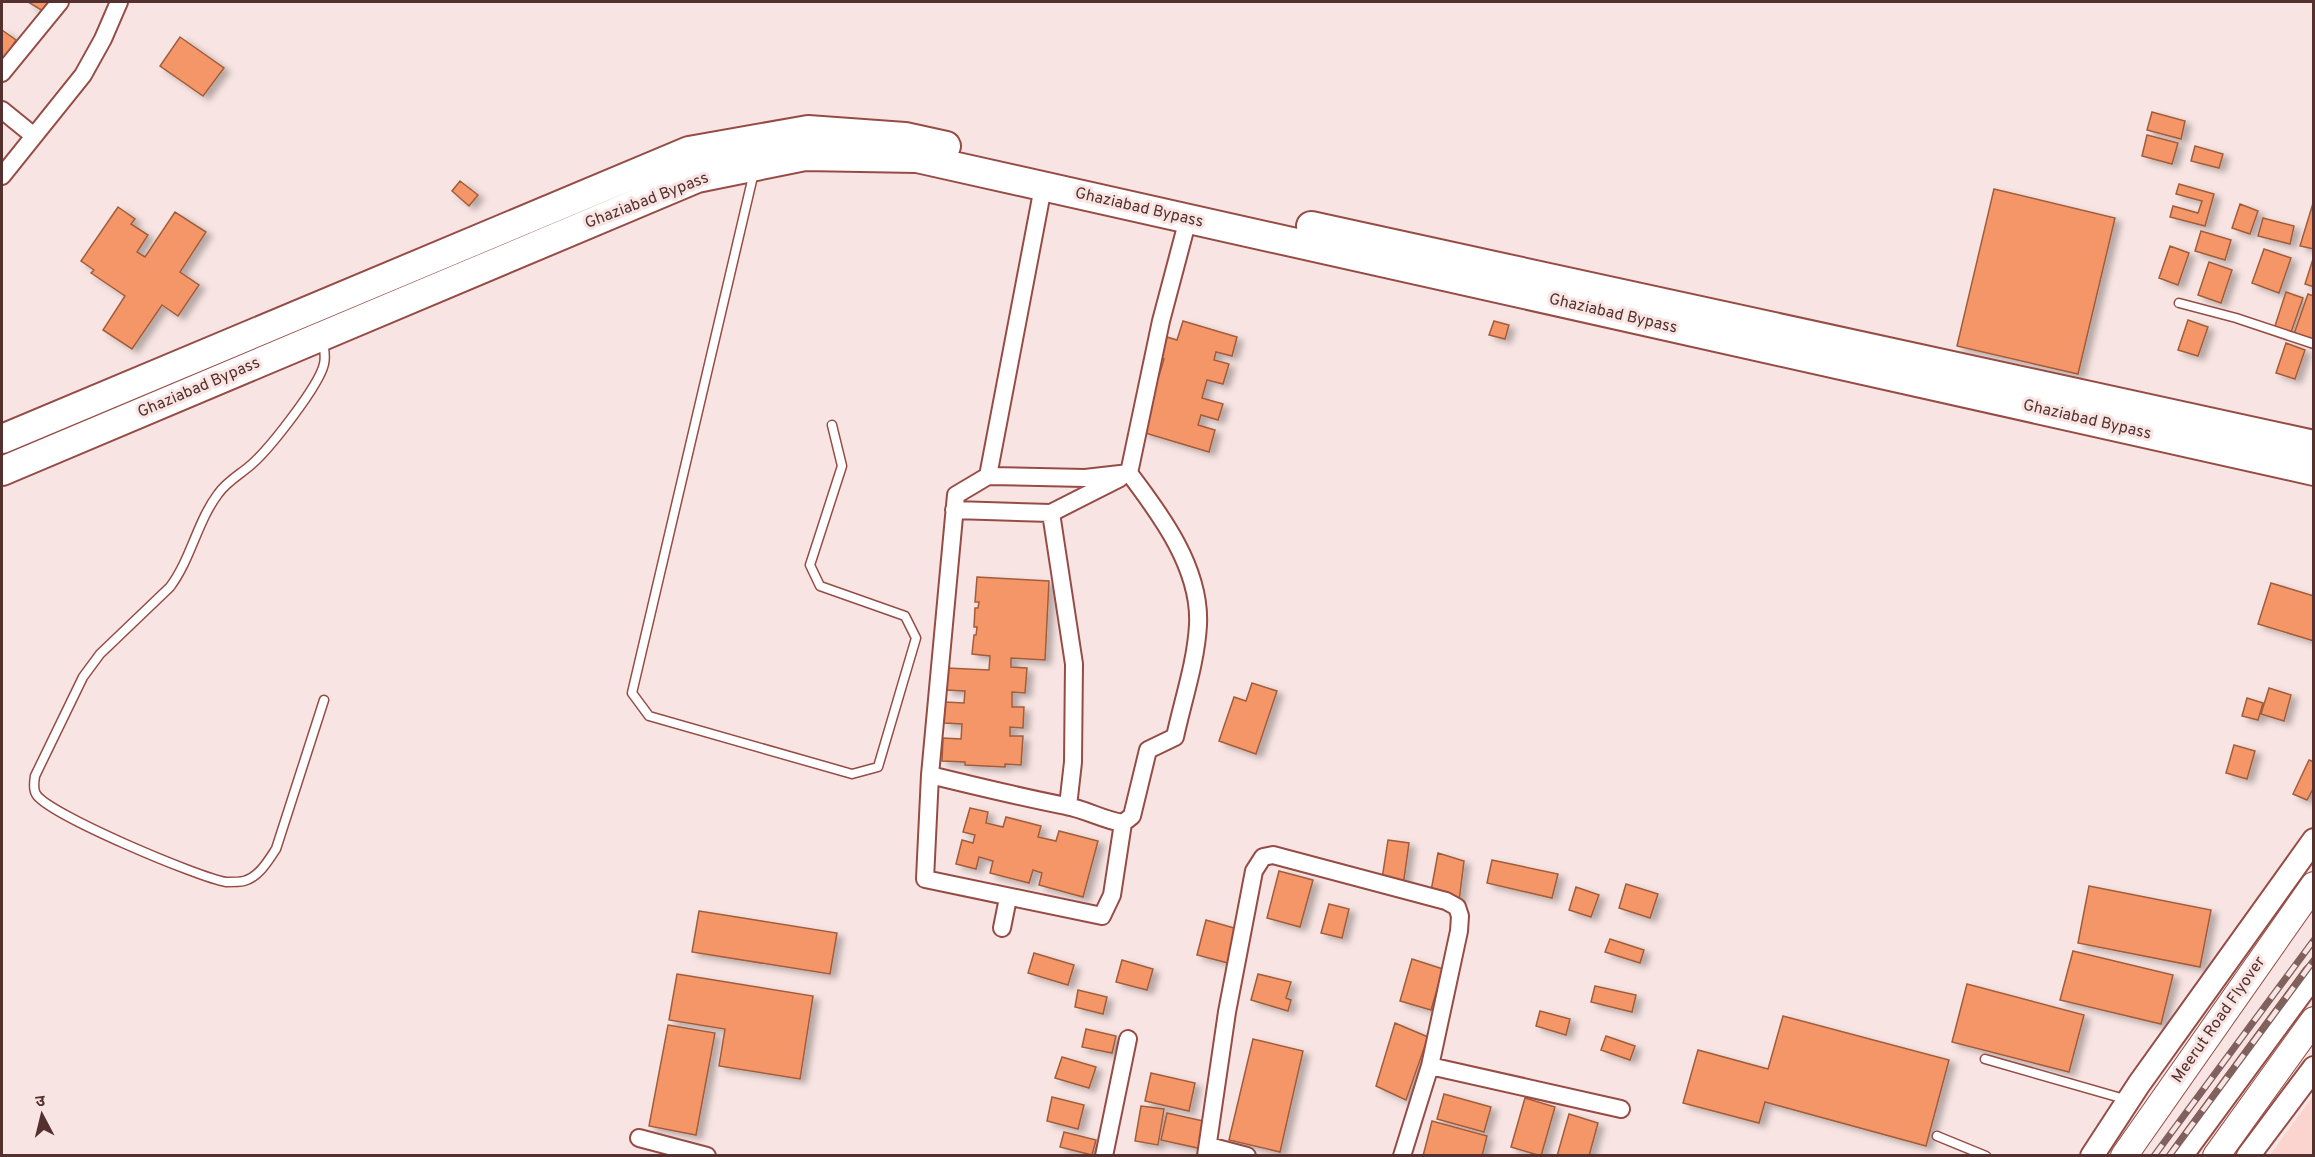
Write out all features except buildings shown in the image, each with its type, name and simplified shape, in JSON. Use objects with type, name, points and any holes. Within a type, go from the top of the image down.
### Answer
[{"type":"highway","name":"Ghaziabad Bypass","points":[[2,439],[689,151],[808,130],[904,137],[1301,234],[2313,471]]},
{"type":"highway","name":"Ghaziabad Bypass","points":[[2,471],[697,178],[805,156],[917,158],[1188,219],[1301,234],[2313,445]]},
{"type":"main road","name":"Meerut Road Flyover","points":[[2124,1155],[2313,885]]},
{"type":"main road","points":[[2216,1155],[2313,1020]]},
{"type":"street","points":[[2,73],[60,2]]},
{"type":"street","points":[[2,176],[9,154],[34,136],[82,75],[103,39],[119,2]]},
{"type":"street","points":[[2,110],[34,136]]},
{"type":"street","points":[[988,476],[1043,187]]},
{"type":"street","points":[[1129,473],[1085,478],[988,476],[956,495],[930,775],[925,879],[1102,916],[1112,895],[1123,823],[1132,816],[1148,750],[1175,737],[1195,651],[1198,624],[1197,603],[1190,576],[1175,539],[1158,510],[1129,473],[1161,321],[1188,219]]},
{"type":"street","points":[[954,510],[1051,513],[1129,473]]},
{"type":"street","points":[[1051,513],[1074,664],[1073,762],[1068,806]]},
{"type":"street","points":[[930,775],[1046,803],[1068,806],[1107,820],[1123,823]]},
{"type":"street","points":[[2092,1155],[2313,840]]},
{"type":"street","points":[[1247,1155],[1208,1151],[1227,1012],[1254,871],[1263,857],[1273,855],[1446,901],[1457,907],[1460,916],[1459,931],[1430,1066],[1402,1155]]},
{"type":"street","points":[[1002,928],[1008,898]]},
{"type":"street","points":[[2181,1155],[2313,975]]},
{"type":"street","points":[[1104,1155],[1128,1039]]},
{"type":"street","points":[[1430,1066],[1621,1109]]},
{"type":"street","points":[[2248,1155],[2313,1068]]},
{"type":"street","points":[[639,1138],[707,1155]]},
{"type":"lane","points":[[755,166],[632,693],[649,716],[852,774],[878,767],[916,638],[905,616],[820,586],[810,565],[842,466],[832,426]]},
{"type":"lane","points":[[2179,303],[2236,318],[2313,344]]},
{"type":"lane","points":[[322,335],[324,365],[316,384],[254,462],[227,483],[218,494],[205,516],[179,575],[170,587],[100,654],[83,677],[34,776],[34,786],[37,795],[54,809],[82,825],[227,882],[245,881],[262,870],[276,849],[324,700]]},
{"type":"lane","points":[[1985,1059],[2128,1101]]},
{"type":"lane","points":[[1938,1136],[1986,1155]]},
{"type":"shaded area","points":[[2313,1096],[2313,1155],[2270,1155]]},
{"type":"railway","points":[[2154,1156],[2314,940]]},
{"type":"railway","points":[[2169,1156],[2314,960]]}]
